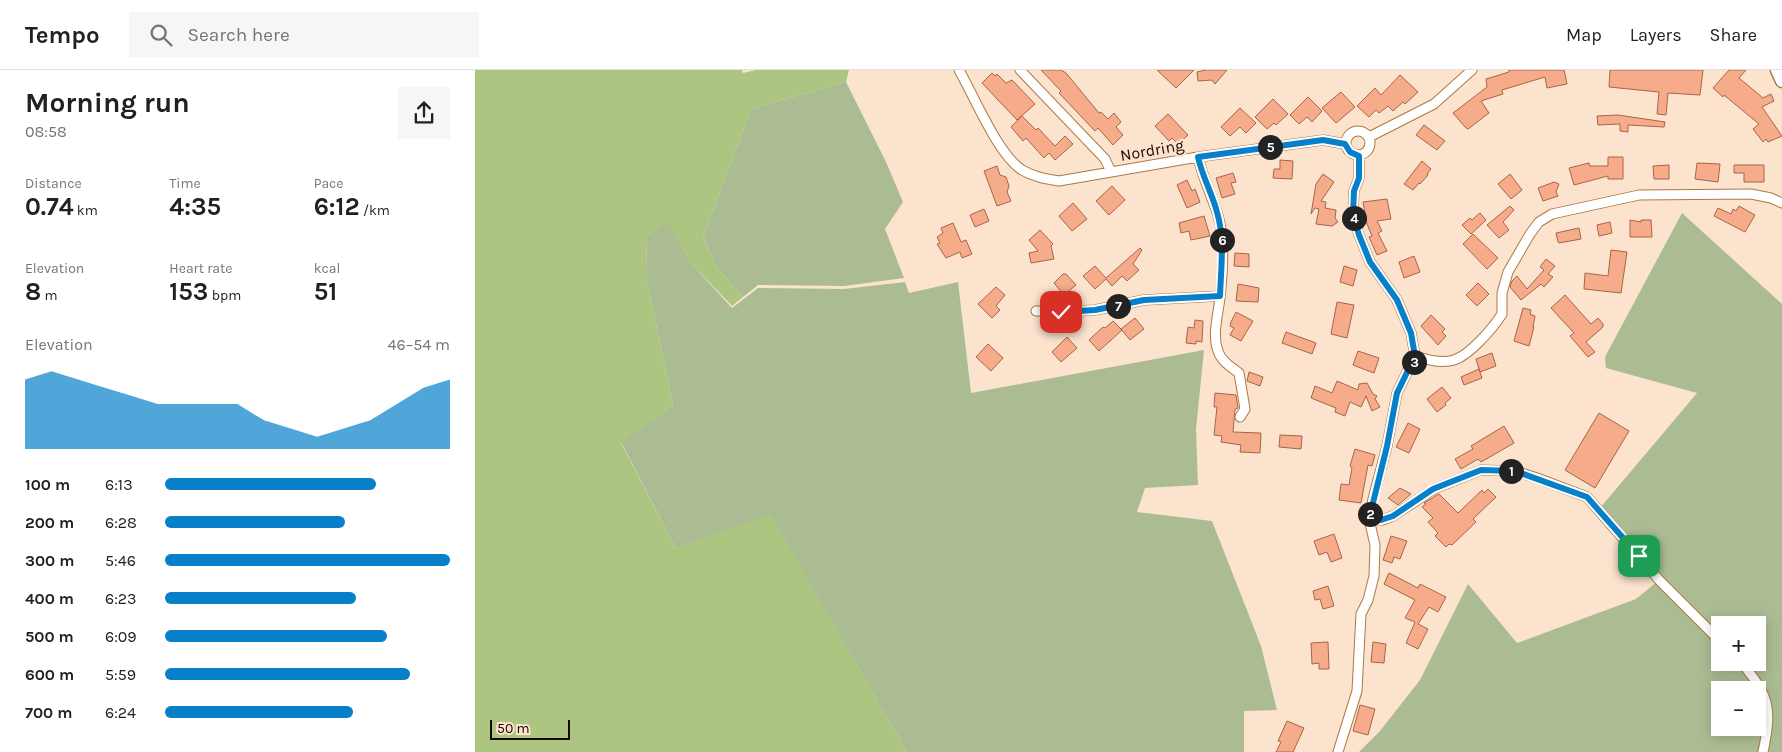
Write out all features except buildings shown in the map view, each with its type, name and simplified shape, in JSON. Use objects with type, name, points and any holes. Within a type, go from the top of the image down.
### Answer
[{"type":"street","points":[[960,72],[970,70]]},
{"type":"street","name":"Nordring","points":[[1020,70],[1105,159],[1111,172]]},
{"type":"street","points":[[1369,137],[1434,104],[1472,70]]},
{"type":"street","points":[[1777,70],[1782,81]]},
{"type":"street","name":"Nordring","points":[[960,72],[1006,155],[1021,170],[1039,178],[1059,181],[1198,157],[1323,140],[1345,144]]},
{"type":"street","points":[[1354,131],[1363,132],[1369,137],[1369,149],[1365,154],[1359,156],[1350,152],[1345,144],[1347,136],[1354,131]]},
{"type":"street","points":[[1338,752],[1357,691],[1361,614],[1368,600],[1374,576],[1375,545],[1369,519],[1387,446],[1397,393],[1415,356],[1411,333],[1397,300],[1370,262],[1353,215],[1354,191],[1359,178],[1359,156]]},
{"type":"street","points":[[1198,157],[1202,175],[1217,210],[1222,237],[1220,296],[1216,332],[1218,351],[1222,360],[1239,373],[1245,409],[1240,417]]},
{"type":"street","points":[[1415,356],[1427,360],[1453,360],[1461,357],[1484,336],[1503,314],[1502,293],[1508,272],[1529,234],[1539,222],[1552,214],[1639,195],[1751,194],[1771,198],[1782,203]]},
{"type":"street","points":[[1036,311],[1095,310],[1144,300],[1220,296]]},
{"type":"street","points":[[1369,519],[1381,520],[1393,516],[1433,489],[1481,470],[1515,471],[1537,478],[1587,497],[1659,580],[1711,632]]},
{"type":"street","points":[[1748,671],[1759,684],[1767,702],[1766,736],[1763,752]]},
{"type":"green space","points":[[475,70],[742,70],[743,73],[756,70],[849,70],[846,82],[751,109],[703,237],[717,268],[743,297],[732,306],[692,264],[668,222],[647,235],[646,276],[673,405],[621,443],[676,549],[770,514],[907,752],[475,752]]},
{"type":"green space","points":[[846,82],[886,162],[903,202],[885,229],[904,278],[844,286],[758,285],[743,297],[717,268],[703,237],[751,109]]},
{"type":"green space","points":[[1682,213],[1782,304],[1782,752],[1765,752],[1768,702],[1766,699],[1766,681],[1754,681],[1747,671],[1766,671],[1766,616],[1711,616],[1711,630],[1676,597],[1600,508],[1697,393],[1606,368],[1605,357]]},
{"type":"green space","points":[[668,221],[692,264],[732,308],[758,288],[844,289],[905,282],[909,293],[958,282],[971,393],[1204,350],[1196,429],[1198,485],[1145,488],[1137,512],[1212,521],[1261,646],[1277,710],[1244,711],[1244,752],[907,752],[770,515],[676,549],[621,442],[673,405],[646,276],[647,235]]},
{"type":"green space","points":[[1658,581],[1711,633],[1711,671],[1746,671],[1753,681],[1711,681],[1711,736],[1764,736],[1762,752],[1359,752],[1380,731],[1420,680],[1468,584],[1517,643],[1636,599]]},
{"type":"route","points":[[1061,312],[1095,310],[1144,300],[1220,296],[1222,237],[1217,210],[1202,175],[1198,157],[1323,140],[1345,144],[1350,152],[1359,156],[1359,178],[1354,191],[1353,215],[1359,235],[1370,262],[1397,300],[1411,333],[1415,356],[1413,364],[1397,393],[1387,446],[1369,519],[1381,520],[1393,516],[1419,501],[1433,489],[1481,470],[1515,471],[1587,497],[1639,556]]}]
